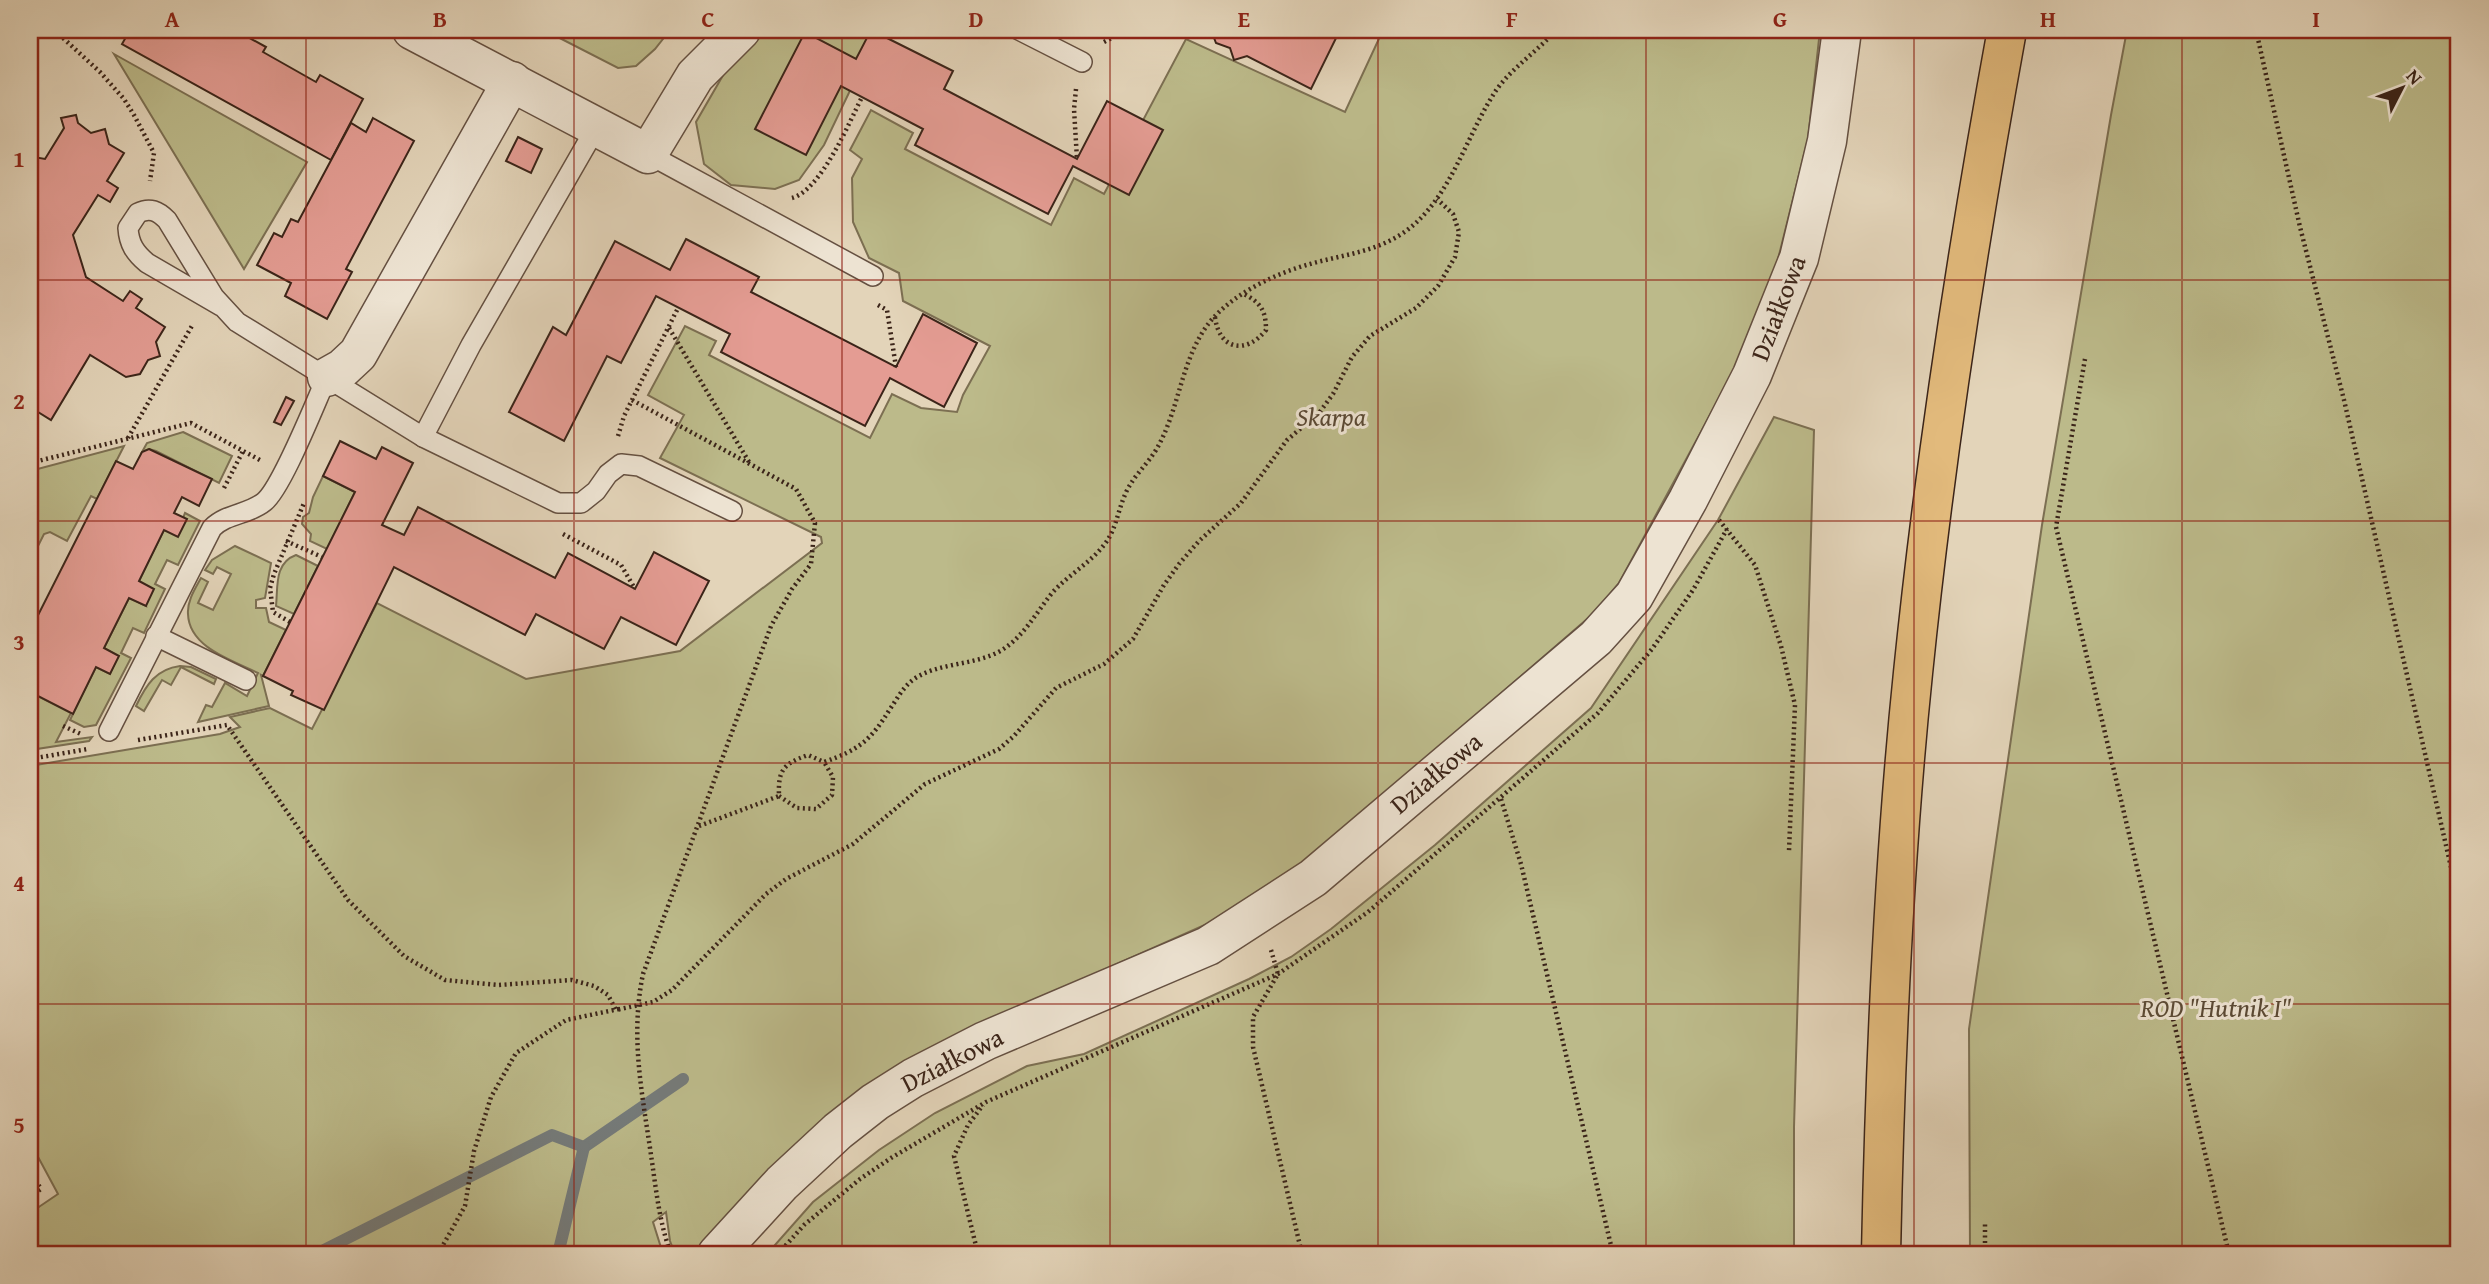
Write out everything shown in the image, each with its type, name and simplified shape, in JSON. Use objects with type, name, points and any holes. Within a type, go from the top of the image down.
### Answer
[{"type":"main road","points":[[1881,1254],[1890,973],[1914,663],[1956,327],[1971,227],[2007,30]]},
{"type":"street","points":[[424,32],[648,154],[695,76],[741,30]]},
{"type":"street","name":"Działkowa","points":[[717,1254],[782,1183],[875,1102],[985,1041],[1208,946],[1313,878],[1595,638],[1634,596],[1689,499],[1752,375],[1798,258],[1827,141],[1842,30]]},
{"type":"street","points":[[327,377],[358,354],[512,81]]},
{"type":"lane","points":[[1019,30],[1082,62]]},
{"type":"lane","points":[[423,437],[471,345],[597,126]]},
{"type":"lane","points":[[648,154],[873,276]]},
{"type":"lane","points":[[222,306],[167,220],[152,210],[138,213],[128,228],[131,246],[147,263],[222,306],[251,331],[423,437],[558,503],[581,503],[621,464],[639,466],[732,511]]},
{"type":"lane","points":[[109,731],[212,528],[225,517],[261,505],[274,490],[327,377]]},
{"type":"lane","points":[[156,636],[246,680]]},
{"type":"path","points":[[824,762],[861,747],[872,737],[902,691],[914,679],[932,671],[984,659],[1019,636],[1054,591],[1092,560],[1114,530],[1130,485],[1156,449],[1173,411],[1190,356],[1200,335],[1215,316],[1244,294],[1282,273],[1362,252],[1388,242],[1406,231],[1437,199],[1496,91],[1556,30]]},
{"type":"path","points":[[2256,30],[2459,902]]},
{"type":"path","points":[[63,38],[118,92],[149,141],[155,158],[144,210]]},
{"type":"path","points":[[1077,81],[1074,109],[1077,159]]},
{"type":"path","points":[[732,199],[777,202],[801,195],[827,166],[862,97]]},
{"type":"path","points":[[438,1254],[464,1206],[474,1152],[491,1097],[516,1052],[566,1020],[653,1002],[672,990],[766,894],[786,879],[853,844],[925,784],[999,749],[1056,688],[1104,664],[1133,639],[1179,564],[1199,541],[1241,503],[1287,440],[1319,413],[1333,394],[1352,357],[1370,336],[1416,308],[1438,286],[1455,257],[1459,232],[1453,214],[1437,199]]},
{"type":"path","points":[[1215,316],[1217,332],[1226,343],[1241,346],[1256,342],[1266,330],[1266,313],[1258,301],[1244,294]]},
{"type":"path","points":[[608,474],[624,416],[678,308]]},
{"type":"path","points":[[128,439],[197,318]]},
{"type":"path","points":[[668,328],[751,464]]},
{"type":"path","points":[[2085,359],[2056,527],[2230,1254]]},
{"type":"path","points":[[632,400],[796,489],[815,523],[811,564],[792,589],[771,626],[643,974],[637,1005],[638,1062],[664,1238],[671,1254]]},
{"type":"path","points":[[30,463],[191,423],[283,472]]},
{"type":"path","points":[[1689,499],[1709,509],[1755,565],[1781,646],[1796,705],[1789,851]]},
{"type":"path","points":[[290,622],[273,612],[270,596],[274,574],[286,541],[322,558]]},
{"type":"path","points":[[63,726],[81,734]]},
{"type":"path","points":[[231,731],[348,900],[404,956],[445,980],[499,985],[572,980],[594,986],[608,995],[616,1010]]},
{"type":"path","points":[[808,755],[824,762],[833,777],[832,795],[816,809],[797,808],[779,796],[778,779],[790,761],[808,755]]},
{"type":"path","points":[[699,826],[779,796]]},
{"type":"path","points":[[1500,799],[1521,864],[1613,1254]]},
{"type":"path","points":[[1257,914],[1278,974],[1253,1017],[1253,1047],[1302,1254]]},
{"type":"path","points":[[1261,960],[1283,946]]},
{"type":"path","points":[[978,1254],[954,1156],[968,1125],[986,1102]]},
{"type":"path","points":[[30,1171],[41,1189],[30,1197]]},
{"type":"path","points":[[1984,1254],[1985,1223]]},
{"type":"green space","points":[[544,30],[670,30],[655,49],[636,66],[618,68]]},
{"type":"green space","points":[[768,30],[879,30],[824,145],[799,180],[775,189],[731,185],[704,164],[696,122],[729,65]]},
{"type":"green space","name":"Skarpa","points":[[1383,30],[1820,30],[1808,139],[1775,271],[1741,358],[1619,583],[1594,613],[1312,857],[1207,924],[1020,1007],[714,1229],[693,1254],[675,1254],[670,1241],[666,1212],[653,1222],[663,1254],[30,1254],[30,1213],[58,1194],[30,1142],[30,766],[220,734],[240,727],[230,717],[270,708],[312,729],[377,603],[526,679],[680,651],[822,543],[821,537],[660,458],[684,415],[648,395],[685,326],[716,341],[709,355],[870,438],[892,394],[921,408],[957,412],[963,395],[990,346],[903,301],[899,273],[869,258],[853,222],[852,178],[862,159],[850,150],[871,110],[913,133],[905,149],[1051,225],[1074,178],[1104,194],[1186,39],[1345,112]]},
{"type":"green space","name":"ROD \"Hutnik I\"","points":[[2127,30],[2459,30],[2459,1254],[1970,1254],[1969,1029],[2042,525]]},
{"type":"green space","points":[[114,54],[307,162],[244,269]]},
{"type":"green space","points":[[1774,417],[1814,430],[1794,1127],[1794,1254],[767,1254],[813,1202],[879,1150],[935,1113],[1027,1066],[1084,1054],[1291,957],[1331,929],[1435,845],[1591,708],[1718,520]]},
{"type":"green space","points":[[183,432],[232,456],[219,483],[156,451],[149,449],[142,452],[147,443]]},
{"type":"green space","points":[[124,446],[97,499],[91,496],[67,541],[50,532],[44,534],[30,562],[30,471]]},
{"type":"green space","points":[[323,476],[355,492],[327,549],[310,541],[311,534],[302,524]]},
{"type":"green space","points":[[185,513],[200,521],[178,565],[167,560],[155,584],[165,589],[144,633],[133,628],[121,653],[131,658],[96,725],[84,727],[70,720],[96,667],[110,674],[118,656],[104,648],[129,598],[146,606],[139,581],[164,530],[183,518]]},
{"type":"green space","points":[[235,546],[271,563],[265,598],[256,600],[256,608],[266,608],[269,622],[286,630],[263,676],[261,675],[269,706],[198,722],[206,705],[212,707],[225,683],[247,696],[258,673],[214,652],[196,636],[190,626],[190,600],[201,578],[208,582],[198,603],[213,610],[231,574],[217,567],[213,574],[205,570],[212,560]]},
{"type":"green space","points":[[296,555],[318,566],[294,614],[276,606],[281,570],[289,559]]},
{"type":"green space","points":[[180,666],[191,667],[216,679],[214,684],[181,667],[171,685],[162,680],[144,711],[136,706],[158,674]]},
{"type":"green space","points":[[30,692],[71,713],[56,742],[92,737],[89,741],[30,750]]},
{"type":"building","points":[[130,30],[235,30],[266,47],[263,52],[316,82],[320,75],[363,99],[331,160],[122,44]]},
{"type":"building","points":[[871,30],[953,71],[944,89],[1077,159],[1107,101],[1163,130],[1129,195],[1073,166],[1048,214],[915,145],[923,129],[841,86],[806,155],[755,129],[805,32],[856,59]]},
{"type":"building","points":[[1211,30],[1340,30],[1311,89],[1247,56],[1234,60],[1230,48],[1216,43]]},
{"type":"building","points":[[76,115],[78,123],[91,133],[105,129],[109,144],[124,153],[107,181],[118,188],[110,202],[98,195],[73,235],[86,277],[123,301],[130,291],[142,299],[136,308],[165,327],[156,342],[160,356],[148,360],[140,374],[126,377],[90,355],[51,420],[30,407],[30,164],[34,157],[45,159],[64,128],[61,118]]},
{"type":"building","points":[[373,118],[414,141],[346,269],[352,272],[327,319],[285,296],[291,283],[257,265],[274,233],[282,237],[291,219],[298,222],[351,123],[366,132]]},
{"type":"building","points":[[518,137],[542,149],[531,173],[506,161]]},
{"type":"building","points":[[686,239],[759,277],[751,292],[896,367],[923,314],[977,343],[944,407],[890,378],[865,426],[721,352],[730,334],[656,296],[621,363],[607,356],[564,441],[509,412],[553,327],[566,335],[615,241],[670,270]]},
{"type":"building","points":[[286,397],[294,401],[281,425],[274,422]]},
{"type":"building","points":[[340,441],[376,459],[382,447],[413,463],[382,525],[404,535],[418,507],[555,578],[568,553],[635,589],[654,552],[709,581],[676,645],[621,617],[604,649],[536,614],[525,635],[394,567],[324,710],[291,695],[293,691],[263,676],[355,492],[323,476]]},
{"type":"building","points":[[149,449],[212,479],[199,506],[182,497],[174,513],[187,519],[178,537],[164,530],[139,581],[154,589],[146,606],[129,598],[104,648],[119,656],[110,674],[96,667],[73,714],[30,692],[30,631],[116,461],[133,469],[142,452]]},
{"type":"waterway","points":[[316,1254],[552,1135],[584,1147],[683,1079]]},
{"type":"waterway","points":[[558,1254],[584,1147]]}]
